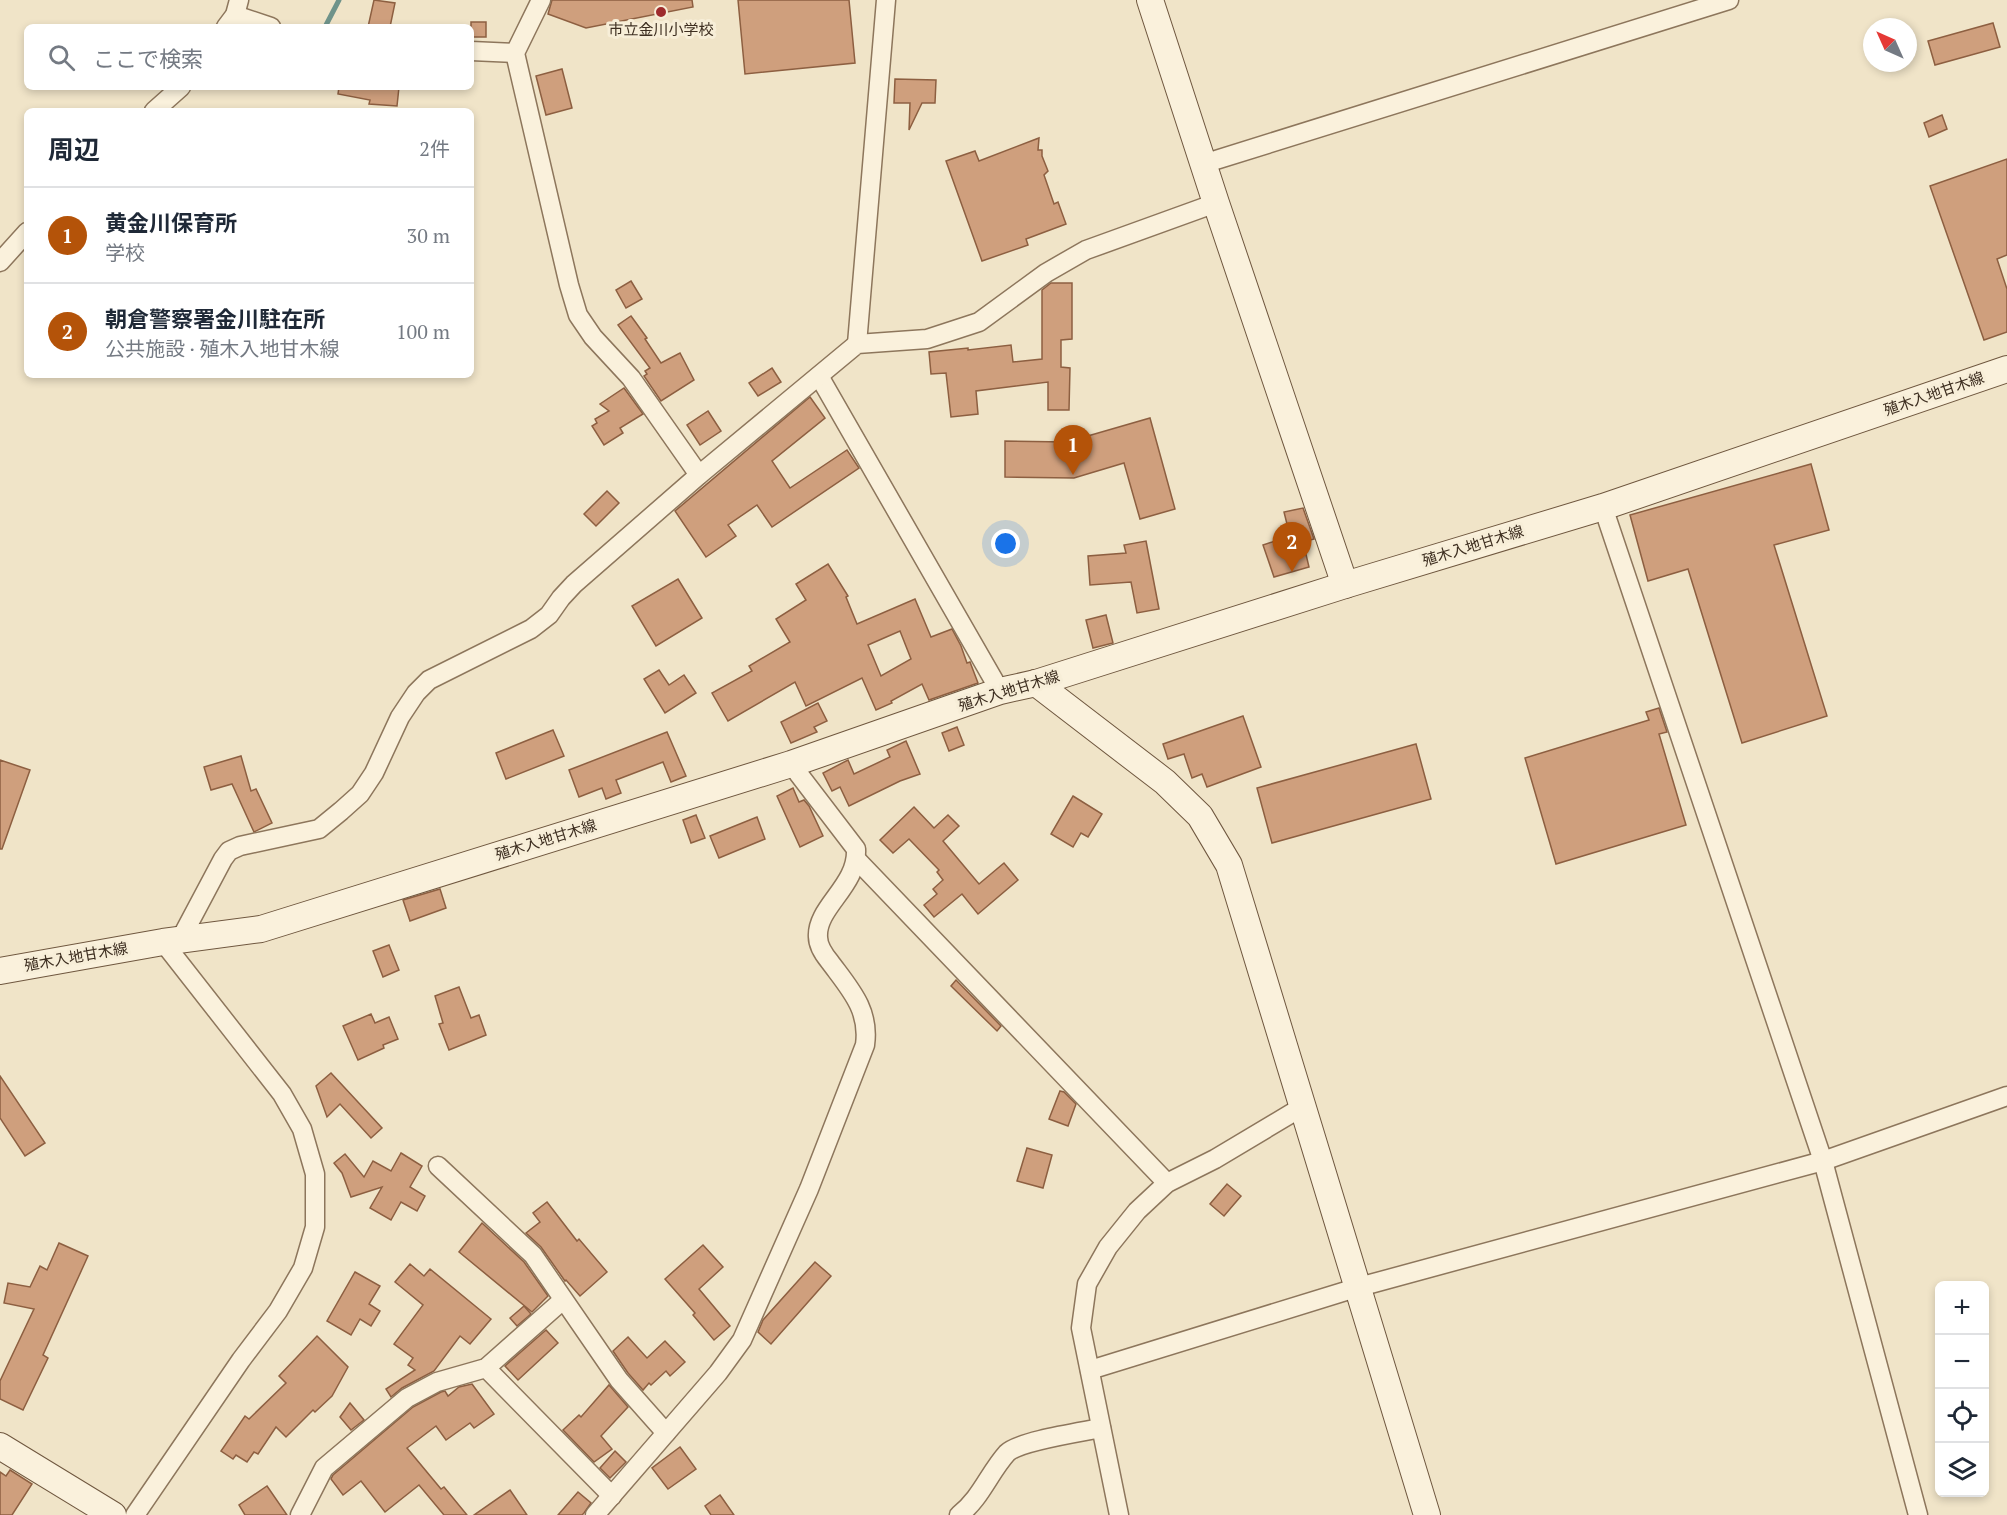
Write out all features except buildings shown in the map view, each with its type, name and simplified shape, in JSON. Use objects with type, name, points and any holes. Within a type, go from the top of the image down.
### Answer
[{"type":"main road","points":[[1150,0],[1345,585]]},
{"type":"main road","name":"殖木入地甘木線","points":[[0,971],[172,941],[261,929],[791,764],[1000,691],[1036,683],[1345,585],[1603,507],[2007,369]]},
{"type":"main road","points":[[1036,683],[1165,782],[1200,816],[1229,865],[1427,1515]]},
{"type":"main road","points":[[0,1446],[113,1515]]},
{"type":"street","points":[[541,0],[515,53],[569,285],[579,315],[593,337],[631,378],[699,475]]},
{"type":"street","points":[[857,344],[886,0]]},
{"type":"street","points":[[1203,164],[1729,0]]},
{"type":"street","points":[[233,14],[262,24]]},
{"type":"street","points":[[474,51],[515,53]]},
{"type":"street","points":[[157,108],[178,90]]},
{"type":"street","points":[[135,1515],[241,1360],[278,1311],[303,1268],[315,1227],[315,1174],[302,1129],[282,1094],[172,941],[229,851],[240,846],[319,829],[341,812],[360,794],[374,773],[400,717],[416,693],[429,680],[531,629],[549,615],[574,584],[699,475],[857,344],[927,339],[979,322],[1046,273],[1086,250],[1216,203]]},
{"type":"street","points":[[0,262],[24,235]]},
{"type":"street","points":[[819,376],[1000,691]]},
{"type":"street","points":[[1603,507],[1823,1161],[1918,1515]]},
{"type":"street","points":[[595,1515],[718,1373],[742,1340],[809,1190],[865,1045],[867,1030],[862,1008],[824,955],[818,938],[820,922],[850,878],[856,860],[856,849],[791,764]]},
{"type":"street","points":[[856,860],[1167,1183]]},
{"type":"street","points":[[1090,1370],[1359,1287],[1823,1161],[2007,1096]]},
{"type":"street","points":[[1119,1515],[1081,1328],[1087,1284],[1108,1247],[1137,1211],[1167,1183],[1215,1159],[1302,1107]]},
{"type":"street","points":[[438,1166],[533,1255],[619,1380],[666,1432]]},
{"type":"street","points":[[300,1515],[324,1468],[407,1398],[437,1383],[486,1368],[563,1300]]},
{"type":"street","points":[[486,1368],[612,1496]]},
{"type":"street","points":[[959,1515],[969,1508],[1010,1451],[1026,1444],[1101,1428]]},
{"type":"waterway","points":[[327,24],[339,0]]},
{"type":"place","name":"市立金川小学校","points":[[661,12]]},
{"type":"place","name":"黄金川保育所","points":[[1073,475]]},
{"type":"place","name":"朝倉警察署金川駐在所","points":[[1292,572]]}]
